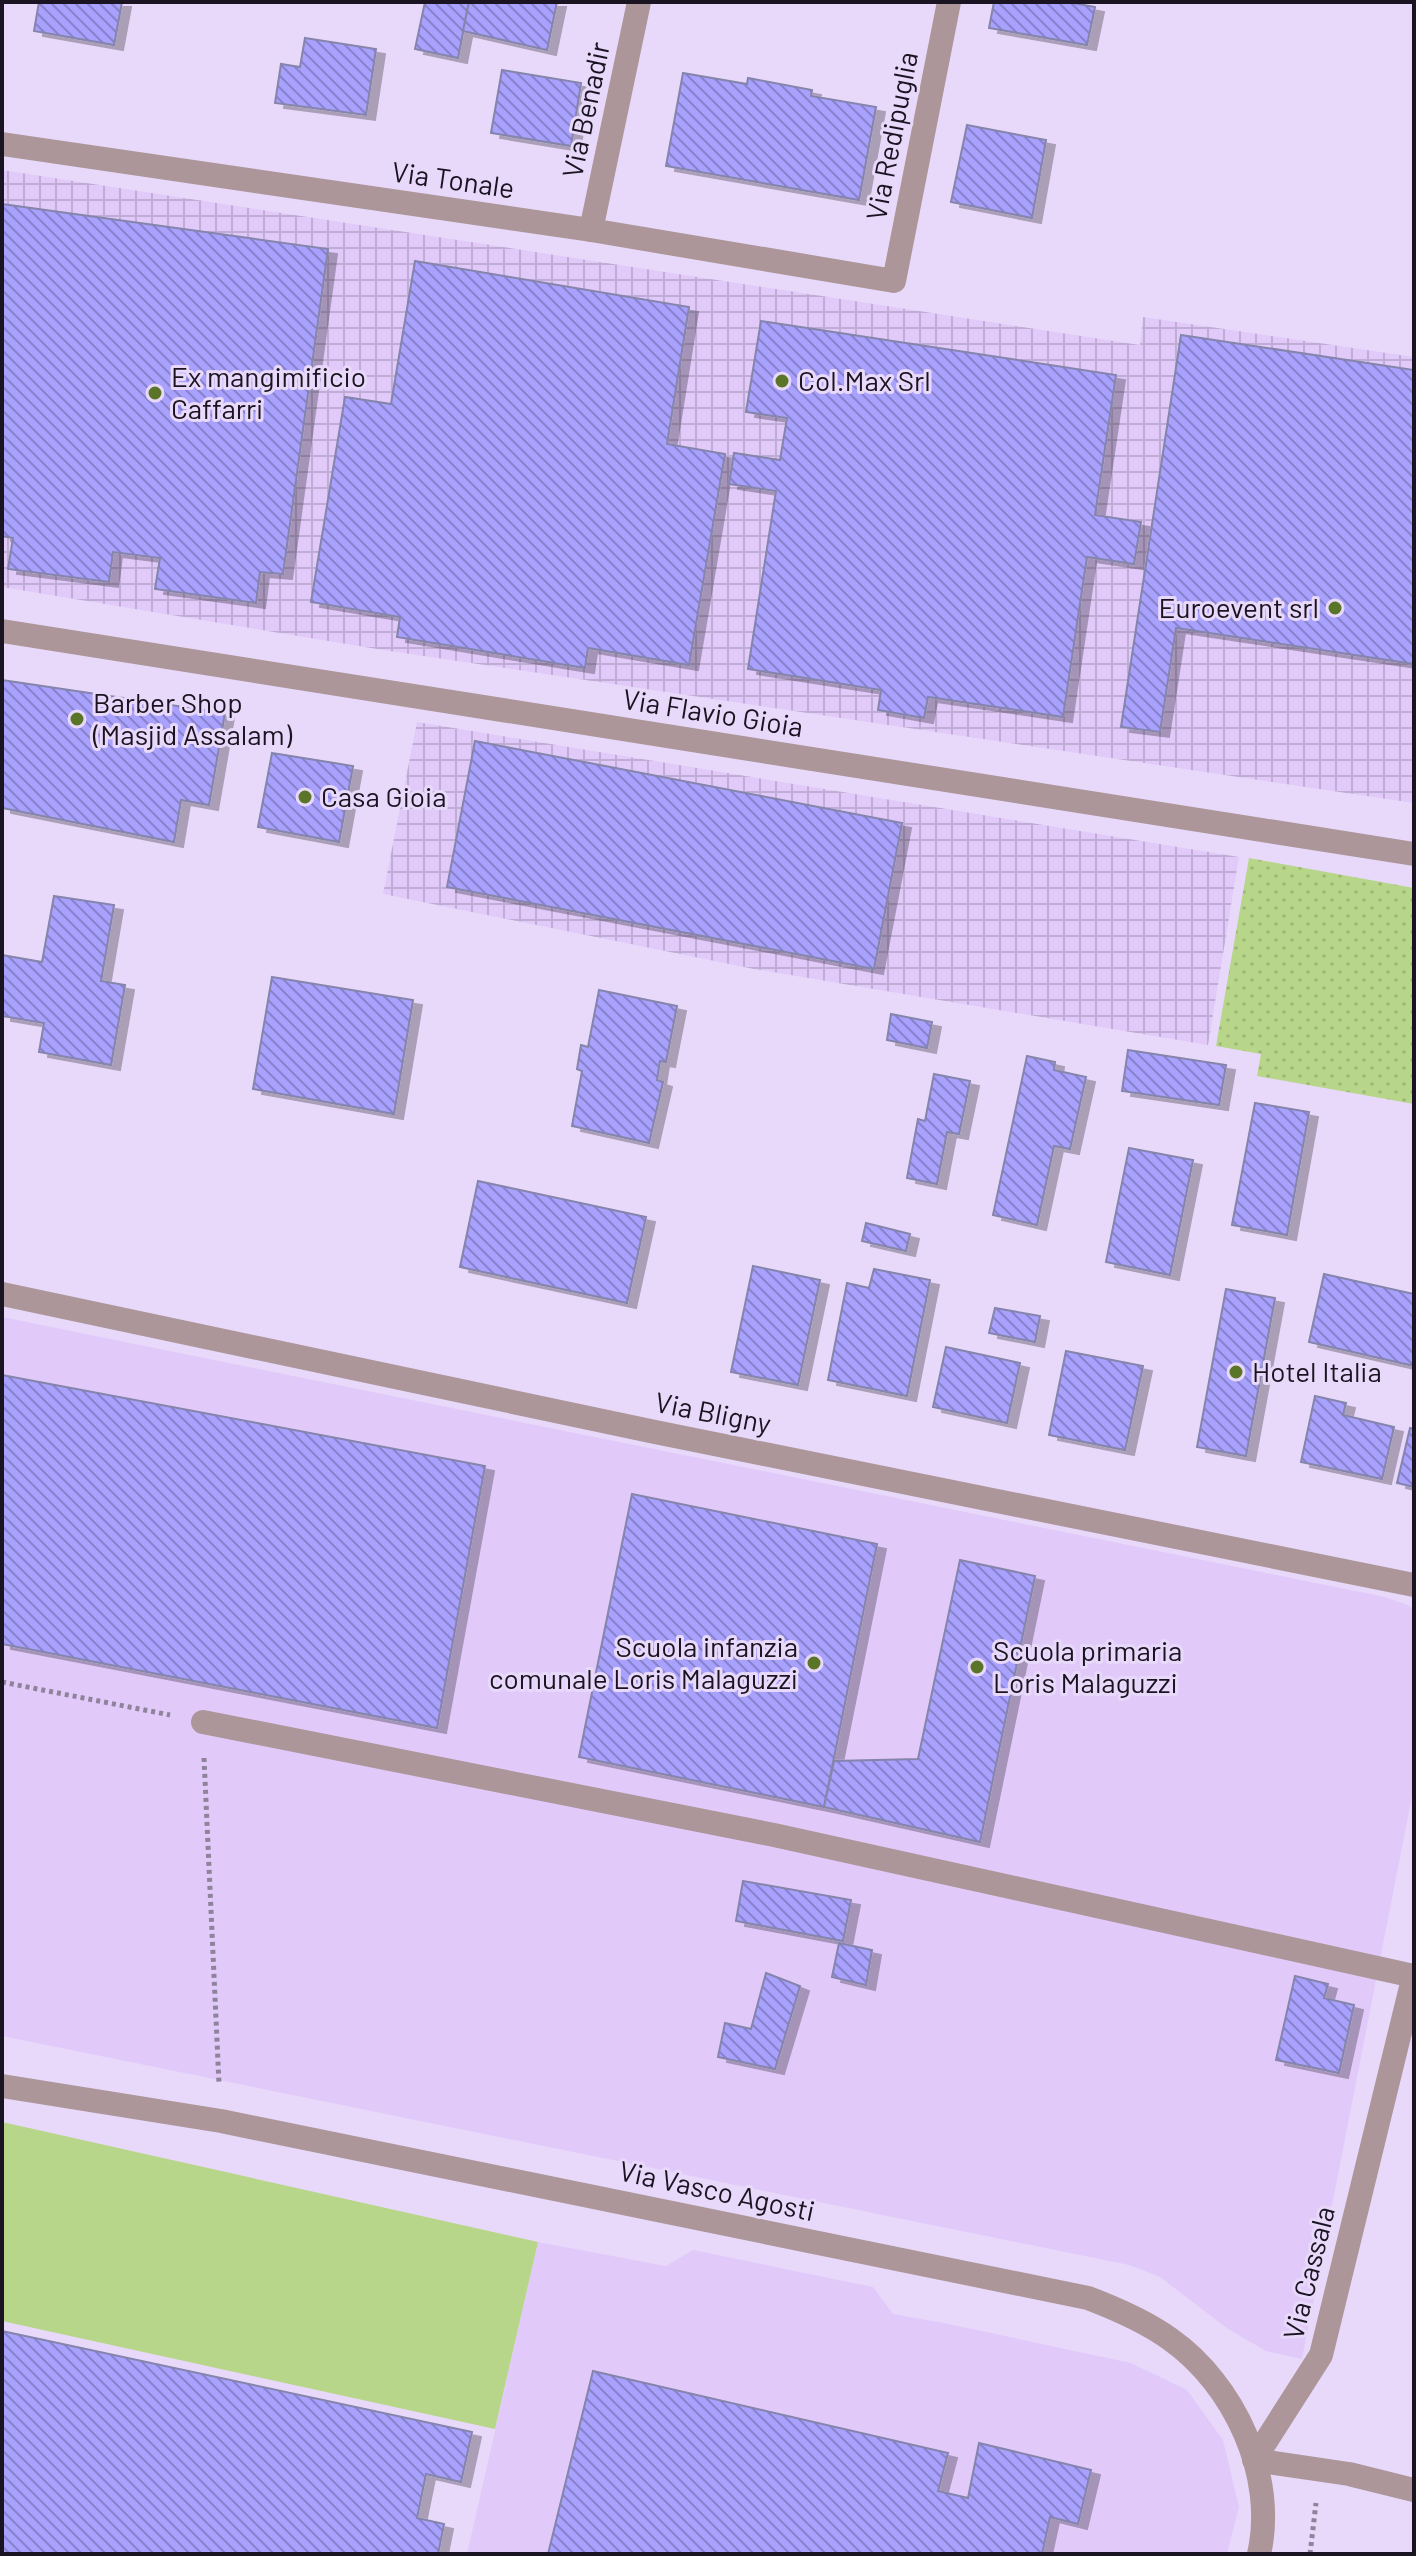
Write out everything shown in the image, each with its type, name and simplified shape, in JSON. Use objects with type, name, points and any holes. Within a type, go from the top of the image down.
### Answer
[{"type":"street","name":"Via Benadir","points":[[591,230],[639,2]]},
{"type":"street","name":"Via Redipuglia","points":[[894,281],[949,2]]},
{"type":"street","name":"Via Tonale","points":[[2,144],[591,230],[894,281]]},
{"type":"street","name":"Via Flavio Gioia","points":[[2,631],[1414,854]]},
{"type":"street","name":"Via Bligny","points":[[2,1294],[655,1432],[1414,1585]]},
{"type":"street","points":[[203,1722],[774,1835],[1413,1987]]},
{"type":"street","name":"Via Cassala","points":[[1254,2460],[1321,2355],[1413,1987]]},
{"type":"street","name":"Via Vasco Agosti","points":[[2,2086],[221,2121],[1088,2298],[1132,2316],[1172,2340],[1220,2390],[1240,2422],[1254,2460],[1262,2503],[1259,2554]]},
{"type":"street","points":[[1254,2460],[1349,2474],[1414,2490]]},
{"type":"path","points":[[2,1682],[203,1722],[221,2121]]},
{"type":"shaded area","points":[[2,170],[1140,345],[1143,317],[1414,357],[1414,803],[383,650],[2,587]]},
{"type":"shaded area","points":[[417,722],[1239,857],[1208,1045],[754,969],[383,894]]},
{"type":"shaded area","points":[[2,1317],[1385,1597],[1408,1605],[1414,1610],[1414,1786],[1302,2359],[1266,2351],[1228,2329],[1160,2277],[1129,2265],[2,2036]]},
{"type":"shaded area","points":[[538,2242],[666,2266],[693,2250],[873,2287],[893,2314],[1131,2363],[1187,2390],[1223,2440],[1239,2507],[1227,2554],[467,2554]]},
{"type":"green space","points":[[1249,858],[1414,888],[1414,1104],[1257,1076],[1261,1054],[1216,1046]]},
{"type":"green space","points":[[2,2122],[538,2242],[495,2429],[2,2321]]},
{"type":"building","points":[[39,2],[122,2],[114,45],[34,31]]},
{"type":"building","points":[[425,2],[469,2],[458,58],[415,49]]},
{"type":"building","points":[[469,2],[557,2],[547,50],[463,31]]},
{"type":"building","points":[[994,2],[1068,2],[1095,7],[1087,45],[989,28]]},
{"type":"building","points":[[305,38],[376,49],[366,115],[275,103],[281,64],[300,67]]},
{"type":"building","points":[[502,70],[581,83],[571,146],[491,133]]},
{"type":"building","points":[[683,73],[747,84],[748,78],[812,90],[811,96],[876,107],[859,200],[666,166]]},
{"type":"building","points":[[967,125],[1046,140],[1032,218],[951,202]]},
{"type":"building","name":"Ex mangimificio Caffarri","points":[[2,204],[328,249],[283,574],[260,572],[256,603],[155,589],[160,558],[113,552],[109,582],[8,569],[13,538],[2,536]]},
{"type":"building","points":[[415,261],[689,307],[667,444],[725,454],[689,665],[588,648],[585,668],[397,637],[400,617],[311,602],[345,397],[391,404]]},
{"type":"building","points":[[761,321],[1116,375],[1095,515],[1141,522],[1134,564],[1087,557],[1063,717],[928,697],[924,718],[878,710],[881,690],[748,669],[776,491],[729,484],[734,453],[780,460],[787,418],[746,412]]},
{"type":"building","points":[[1181,335],[1414,370],[1414,664],[1176,628],[1160,732],[1121,727]]},
{"type":"building","points":[[2,680],[225,713],[209,805],[181,800],[174,842],[2,808]]},
{"type":"building","points":[[475,741],[902,823],[874,969],[447,887]]},
{"type":"building","name":"Casa Gioia","points":[[272,753],[353,766],[339,842],[258,827]]},
{"type":"building","points":[[54,896],[114,905],[101,981],[125,985],[111,1065],[39,1052],[44,1023],[2,1016],[2,955],[42,962]]},
{"type":"building","points":[[272,977],[413,1000],[394,1114],[253,1089]]},
{"type":"building","points":[[599,990],[677,1006],[666,1062],[660,1061],[657,1080],[663,1082],[649,1143],[572,1126],[582,1071],[577,1069],[581,1045],[588,1047]]},
{"type":"building","points":[[891,1014],[932,1022],[927,1048],[887,1040]]},
{"type":"building","points":[[1128,1050],[1226,1065],[1219,1105],[1122,1091]]},
{"type":"building","points":[[1027,1056],[1055,1062],[1054,1070],[1086,1077],[1070,1149],[1054,1146],[1037,1225],[993,1215]]},
{"type":"building","points":[[934,1074],[970,1081],[959,1134],[947,1132],[937,1184],[907,1178],[918,1119],[925,1121]]},
{"type":"building","points":[[1255,1103],[1309,1112],[1287,1235],[1232,1225]]},
{"type":"building","points":[[1129,1148],[1193,1160],[1170,1275],[1106,1262]]},
{"type":"building","points":[[478,1181],[646,1217],[627,1303],[460,1267]]},
{"type":"building","points":[[866,1223],[910,1234],[906,1251],[862,1241]]},
{"type":"building","points":[[753,1266],[820,1280],[798,1385],[731,1372]]},
{"type":"building","points":[[874,1269],[930,1280],[907,1396],[828,1380],[847,1283],[869,1288]]},
{"type":"building","points":[[1324,1274],[1414,1294],[1414,1366],[1309,1342]]},
{"type":"building","name":"Hotel Italia","points":[[1226,1289],[1275,1298],[1246,1456],[1197,1447]]},
{"type":"building","points":[[995,1308],[1040,1316],[1035,1342],[989,1333]]},
{"type":"building","points":[[946,1347],[1020,1363],[1007,1423],[933,1407]]},
{"type":"building","points":[[1066,1351],[1143,1366],[1125,1450],[1049,1435]]},
{"type":"building","points":[[2,1375],[485,1466],[437,1728],[2,1644]]},
{"type":"building","points":[[1315,1396],[1346,1403],[1343,1415],[1394,1427],[1382,1479],[1301,1462]]},
{"type":"building","points":[[1410,1428],[1414,1429],[1414,1487],[1397,1483]]},
{"type":"building","points":[[632,1494],[877,1544],[824,1807],[579,1757]]},
{"type":"building","name":"Scuola primaria Loris Malaguzzi","points":[[960,1560],[1035,1576],[980,1842],[824,1807],[834,1761],[918,1759]]},
{"type":"building","points":[[743,1881],[851,1900],[843,1941],[736,1921]]},
{"type":"building","points":[[839,1943],[872,1950],[866,1985],[832,1977]]},
{"type":"building","points":[[766,1973],[800,1986],[775,2069],[718,2057],[725,2023],[751,2029]]},
{"type":"building","points":[[1295,1976],[1328,1984],[1324,1998],[1354,2005],[1339,2073],[1276,2060]]},
{"type":"building","points":[[2,2331],[472,2432],[461,2482],[426,2474],[417,2518],[444,2524],[438,2554],[2,2554]]},
{"type":"building","points":[[593,2371],[948,2453],[938,2491],[968,2498],[979,2443],[1091,2470],[1078,2524],[1050,2517],[1042,2554],[548,2554]]},
{"type":"place","name":"Col.Max Srl","points":[[782,381]]},
{"type":"place","name":"Ex mangimificio Caffarri","points":[[155,393]]},
{"type":"place","name":"Euroevent srl","points":[[1335,608]]},
{"type":"place","name":"Barber Shop (Masjid Assalam)","points":[[77,719]]},
{"type":"place","name":"Casa Gioia","points":[[305,797]]},
{"type":"place","name":"Hotel Italia","points":[[1236,1372]]},
{"type":"place","name":"Scuola infanzia comunale Loris Malaguzzi","points":[[814,1663]]},
{"type":"place","name":"Scuola primaria Loris Malaguzzi","points":[[977,1667]]}]
